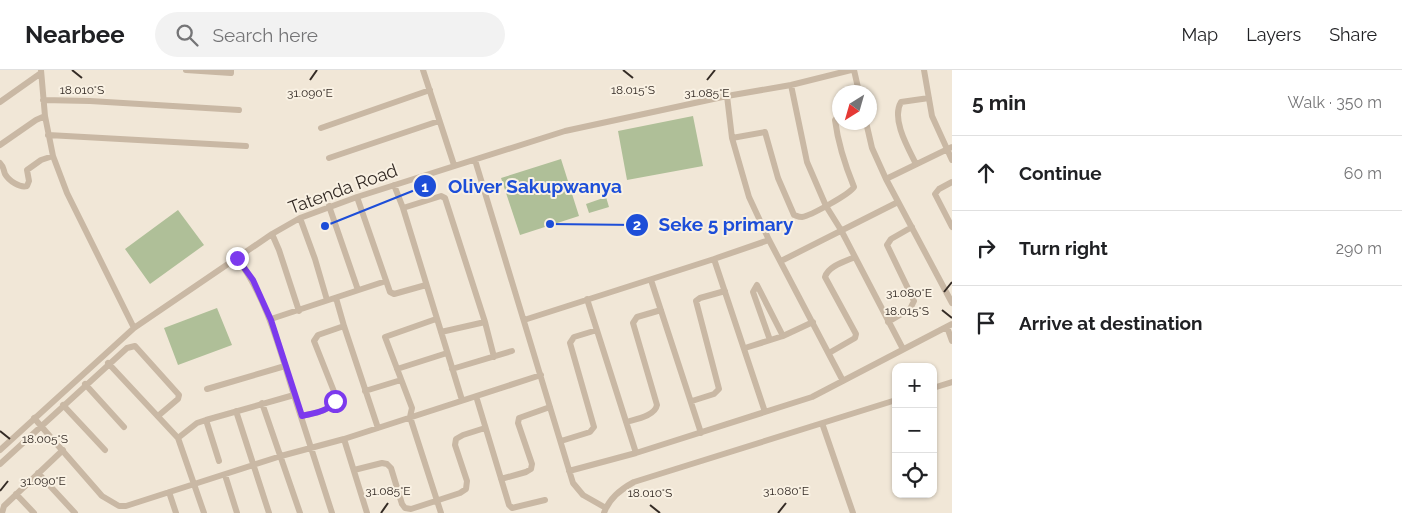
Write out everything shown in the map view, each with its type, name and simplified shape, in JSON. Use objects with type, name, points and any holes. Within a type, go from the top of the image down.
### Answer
[{"type":"street","points":[[186,70],[231,73],[231,70]]},
{"type":"street","points":[[423,70],[454,166]]},
{"type":"street","points":[[853,70],[857,85]]},
{"type":"street","name":"Tatenda Road","points":[[0,450],[134,328],[272,234],[300,218],[329,206],[565,131],[727,96],[791,85],[853,70]]},
{"type":"street","points":[[924,70],[932,116],[950,148],[952,160]]},
{"type":"street","points":[[41,72],[42,100],[53,156],[67,193],[134,328]]},
{"type":"street","points":[[0,102],[41,72]]},
{"type":"street","points":[[791,85],[807,162],[826,206],[842,230],[903,350]]},
{"type":"street","points":[[321,128],[430,90]]},
{"type":"street","points":[[727,96],[732,138],[749,197],[769,240],[843,381]]},
{"type":"street","points":[[916,164],[903,138],[898,108],[901,102],[929,98]]},
{"type":"street","points":[[42,100],[239,110]]},
{"type":"street","points":[[0,146],[36,120],[45,116]]},
{"type":"street","points":[[329,158],[439,121]]},
{"type":"street","points":[[732,138],[765,132],[778,178],[794,215],[802,217],[826,206],[851,191],[854,187],[846,166],[837,130]]},
{"type":"street","points":[[868,130],[872,148],[886,179],[949,289],[952,303]]},
{"type":"street","points":[[48,136],[246,146]]},
{"type":"street","points":[[886,179],[950,148]]},
{"type":"street","points":[[0,163],[3,165],[6,175],[20,187],[24,187],[27,186],[29,180],[27,170],[41,160],[53,156]]},
{"type":"street","points":[[475,160],[569,471],[577,489],[605,510],[616,494],[634,482],[892,401]]},
{"type":"street","points":[[952,182],[939,188],[935,194],[952,227]]},
{"type":"street","points":[[394,185],[403,208],[462,400]]},
{"type":"street","points":[[403,208],[441,196],[445,198],[494,356]]},
{"type":"street","points":[[357,197],[390,292],[392,294],[426,285]]},
{"type":"street","points":[[781,261],[898,202]]},
{"type":"street","points":[[329,206],[358,290]]},
{"type":"street","points":[[300,218],[327,300]]},
{"type":"street","points":[[888,322],[910,309],[914,301],[887,245],[891,239],[912,227]]},
{"type":"street","points":[[272,234],[299,311]]},
{"type":"street","points":[[524,320],[714,260],[769,240]]},
{"type":"street","points":[[829,353],[855,338],[856,334],[825,277],[831,268],[855,256]]},
{"type":"street","points":[[237,258],[253,280],[271,320],[332,513]]},
{"type":"street","points":[[714,260],[766,412]]},
{"type":"street","points":[[651,280],[702,432]]},
{"type":"street","points":[[271,320],[386,281]]},
{"type":"street","points":[[770,340],[753,292],[756,285],[783,336]]},
{"type":"street","points":[[692,402],[714,394],[719,389],[696,301],[724,290]]},
{"type":"street","points":[[336,298],[378,428]]},
{"type":"street","points":[[587,299],[636,453]]},
{"type":"street","points":[[626,422],[653,413],[657,409],[633,323],[637,317],[661,310]]},
{"type":"street","points":[[436,319],[385,337],[412,408],[410,417],[441,513]]},
{"type":"street","points":[[441,332],[485,322]]},
{"type":"street","points":[[745,348],[783,336],[813,322]]},
{"type":"street","points":[[569,471],[636,453],[812,397],[949,325],[952,341]]},
{"type":"street","points":[[302,416],[332,406],[335,401],[335,394],[314,341],[318,336],[344,326]]},
{"type":"street","points":[[561,441],[590,432],[594,427],[570,344],[574,337],[597,330]]},
{"type":"street","points":[[0,464],[126,348],[135,346],[179,395],[178,399],[158,416]]},
{"type":"street","points":[[452,369],[512,351]]},
{"type":"street","points":[[397,369],[447,353]]},
{"type":"street","points":[[108,363],[178,438],[204,513]]},
{"type":"street","points":[[207,388],[285,366]]},
{"type":"street","points":[[34,418],[102,496],[119,506],[126,506],[281,456],[344,439],[541,375]]},
{"type":"street","points":[[365,391],[401,380]]},
{"type":"street","points":[[937,387],[952,382]]},
{"type":"street","points":[[85,384],[124,427]]},
{"type":"street","points":[[178,438],[197,423],[294,395]]},
{"type":"street","points":[[476,396],[509,505],[512,508],[545,500]]},
{"type":"street","points":[[262,403],[300,513]]},
{"type":"street","points":[[63,405],[105,450]]},
{"type":"street","points":[[501,479],[532,469],[518,423],[519,418],[550,407]]},
{"type":"street","points":[[236,411],[269,513]]},
{"type":"street","points":[[206,420],[219,461]]},
{"type":"street","points":[[822,423],[853,513]]},
{"type":"street","points":[[354,470],[382,463],[387,464],[391,468],[402,504],[405,508],[411,509],[460,493],[466,489],[467,481],[455,445],[456,439],[486,428]]},
{"type":"street","points":[[344,439],[367,513]]},
{"type":"street","points":[[2,513],[4,506],[63,450]]},
{"type":"street","points":[[38,473],[75,513]]},
{"type":"street","points":[[225,475],[237,513]]},
{"type":"street","points":[[169,492],[176,513]]},
{"type":"street","points":[[16,494],[34,513]]},
{"type":"green space","points":[[693,116],[703,166],[627,180],[618,131]]},
{"type":"green space","points":[[561,159],[579,216],[520,235],[501,178]]},
{"type":"green space","points":[[606,197],[609,207],[589,213],[586,204]]},
{"type":"green space","points":[[178,210],[204,245],[150,284],[125,249]]},
{"type":"green space","points":[[217,308],[232,345],[178,365],[164,328]]},
{"type":"place","name":"Seke 5 primary","points":[[550,224]]},
{"type":"place","name":"Oliver Sakupwanya","points":[[325,226]]},
{"type":"route","points":[[237,258],[253,280],[271,320],[302,416],[332,406],[335,401]]}]
